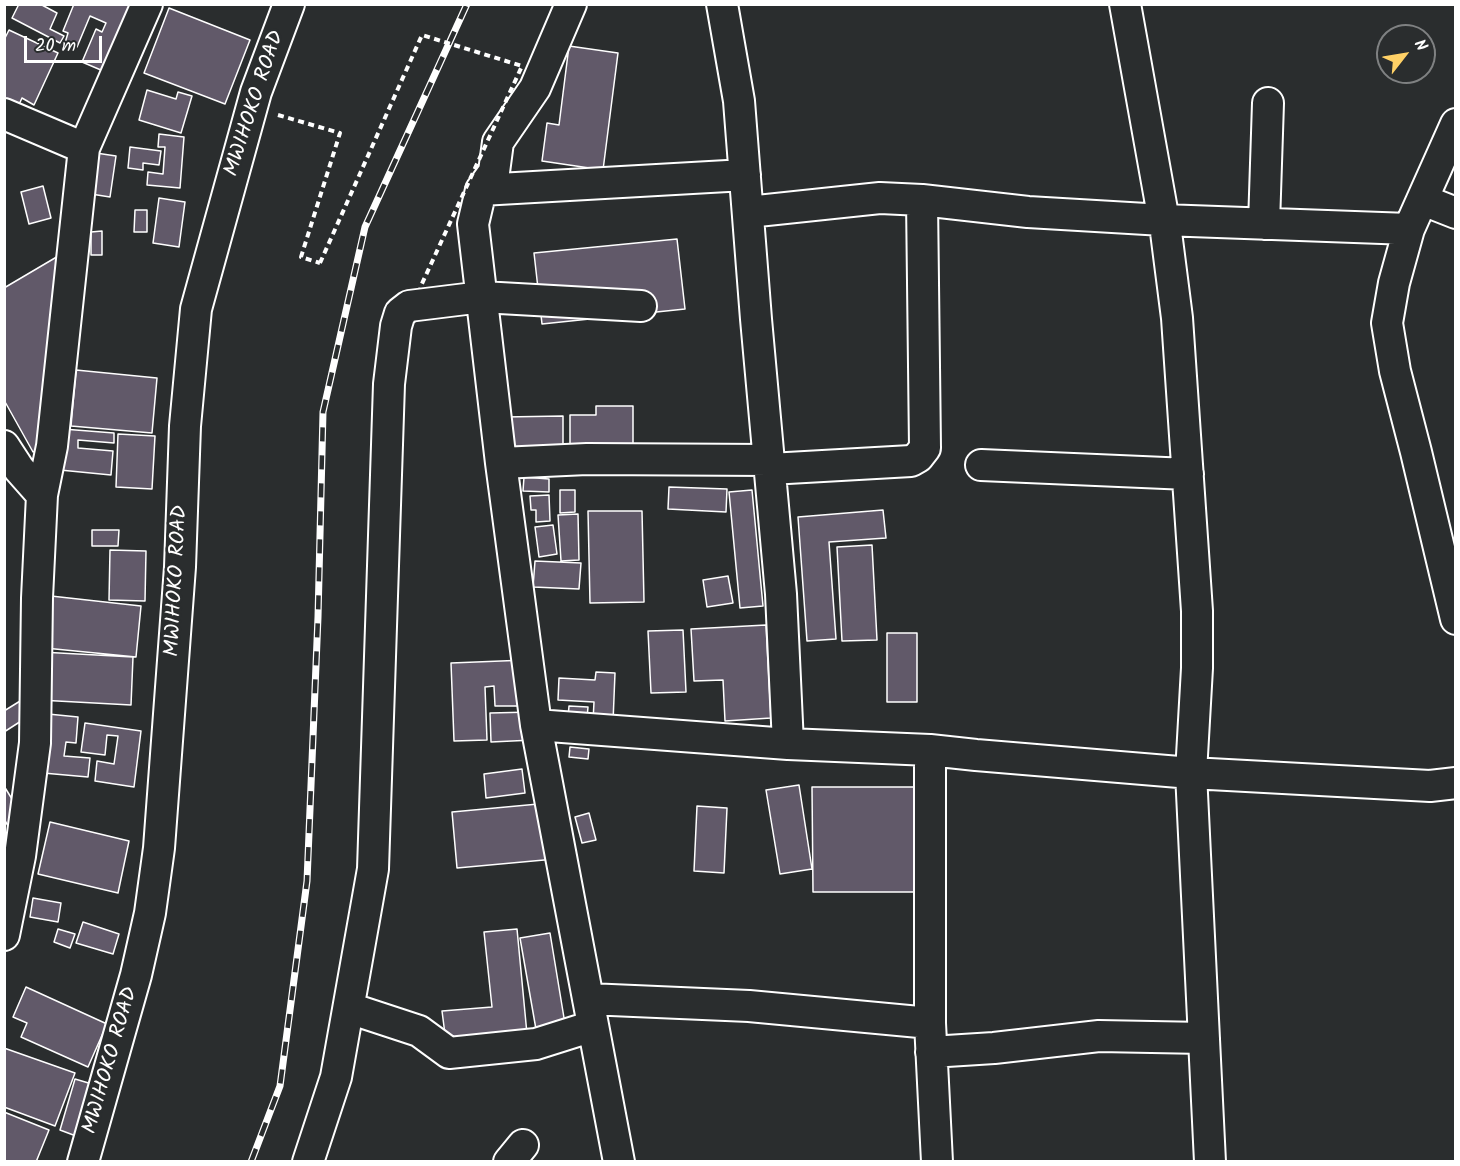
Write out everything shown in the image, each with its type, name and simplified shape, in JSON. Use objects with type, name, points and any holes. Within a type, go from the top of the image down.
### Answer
[{"type":"street","points":[[4,935],[20,856],[35,743],[37,598],[42,495],[52,446],[84,148],[147,4]]},
{"type":"street","name":"MWIHOKO ROAD","points":[[82,1161],[136,975],[150,913],[160,837],[180,567],[185,426],[196,309],[252,107],[289,4]]},
{"type":"street","points":[[571,4],[535,88],[498,142],[494,172],[481,190],[473,224],[501,463],[536,725],[619,1161]]},
{"type":"street","points":[[722,4],[739,101],[781,594],[788,744]]},
{"type":"street","points":[[1125,4],[1164,220],[1178,318],[1197,611],[1197,669],[1191,773],[1210,1161]]},
{"type":"street","points":[[1264,224],[1268,103]]},
{"type":"street","points":[[4,114],[84,148]]},
{"type":"street","points":[[1455,124],[1409,229],[1394,283],[1387,324],[1395,371],[1455,619]]},
{"type":"street","points":[[481,190],[745,175]]},
{"type":"street","points":[[748,212],[880,198],[922,200],[1028,212],[1164,220],[1409,229]]},
{"type":"street","points":[[501,463],[586,459],[769,465],[911,461],[918,457],[925,448],[922,200]]},
{"type":"street","points":[[1423,200],[1455,213]]},
{"type":"street","points":[[308,1161],[336,1077],[374,868],[389,384],[396,326],[400,313],[409,306],[482,297],[641,306]]},
{"type":"street","points":[[4,446],[19,469],[42,495]]},
{"type":"street","points":[[981,465],[1188,474]]},
{"type":"street","points":[[536,725],[788,744],[930,750],[1191,773],[1430,786],[1455,783]]},
{"type":"street","points":[[930,750],[930,1023],[937,1161]]},
{"type":"street","points":[[4,830],[20,856]]},
{"type":"street","points":[[348,1008],[419,1031],[449,1053],[536,1044],[591,1013],[749,1006],[930,1023]]},
{"type":"street","points":[[931,1052],[994,1048],[1099,1036],[1204,1038]]},
{"type":"path","points":[[252,107],[340,133],[301,256],[320,263],[422,35],[522,66],[420,288]]},
{"type":"building","points":[[19,4],[40,4],[57,13],[50,29],[64,36],[60,43],[12,18]]},
{"type":"building","points":[[74,4],[144,4],[115,76],[82,62],[96,29],[102,32],[106,23],[90,16],[77,47],[65,43],[68,33],[63,31]]},
{"type":"building","points":[[169,8],[250,40],[225,104],[144,73]]},
{"type":"building","points":[[9,30],[58,53],[34,105],[22,98],[16,111],[4,106],[4,40]]},
{"type":"building","points":[[569,46],[618,53],[603,170],[542,161],[547,123],[559,125]]},
{"type":"building","points":[[147,90],[176,99],[178,92],[192,96],[181,133],[139,120]]},
{"type":"building","points":[[159,134],[184,137],[180,188],[147,185],[148,172],[163,174],[165,147],[158,147]]},
{"type":"building","points":[[130,147],[161,151],[159,165],[143,163],[143,170],[128,168]]},
{"type":"building","points":[[96,153],[116,156],[110,197],[91,194]]},
{"type":"building","points":[[43,186],[51,218],[29,224],[21,192]]},
{"type":"building","points":[[159,198],[185,202],[179,247],[153,243]]},
{"type":"building","points":[[135,210],[147,210],[147,232],[134,232]]},
{"type":"building","points":[[102,231],[102,255],[91,255],[91,232]]},
{"type":"building","points":[[677,239],[685,309],[542,324],[534,253]]},
{"type":"building","points":[[60,255],[49,445],[33,452],[4,400],[4,288]]},
{"type":"building","points":[[76,370],[157,378],[152,433],[71,426]]},
{"type":"building","points":[[596,406],[633,406],[633,446],[570,454],[570,415],[596,415]]},
{"type":"building","points":[[563,416],[563,453],[505,453],[504,417]]},
{"type":"building","points":[[63,429],[114,433],[114,443],[78,440],[78,448],[113,451],[111,475],[60,470]]},
{"type":"building","points":[[118,434],[155,436],[152,489],[116,487]]},
{"type":"building","points":[[524,477],[549,479],[549,492],[523,491]]},
{"type":"building","points":[[669,487],[727,489],[726,512],[668,509]]},
{"type":"building","points":[[560,490],[575,490],[575,512],[560,513]]},
{"type":"building","points":[[752,490],[763,606],[740,608],[729,492]]},
{"type":"building","points":[[549,495],[550,521],[536,522],[536,510],[531,510],[530,496]]},
{"type":"building","points":[[883,510],[886,538],[829,542],[836,639],[807,641],[798,517]]},
{"type":"building","points":[[588,511],[642,511],[644,602],[590,603]]},
{"type":"building","points":[[578,514],[579,560],[561,561],[558,515]]},
{"type":"building","points":[[553,525],[557,554],[539,557],[535,527]]},
{"type":"building","points":[[92,530],[119,530],[118,546],[92,546]]},
{"type":"building","points":[[872,545],[877,640],[842,641],[837,547]]},
{"type":"building","points":[[110,550],[146,551],[145,601],[109,600]]},
{"type":"building","points":[[535,561],[581,563],[579,589],[533,587]]},
{"type":"building","points":[[728,576],[733,603],[707,607],[703,580]]},
{"type":"building","points":[[51,596],[141,606],[136,657],[45,648]]},
{"type":"building","points":[[766,625],[771,718],[725,721],[723,680],[694,681],[691,629]]},
{"type":"building","points":[[683,630],[686,692],[651,693],[648,631]]},
{"type":"building","points":[[887,633],[917,633],[917,702],[887,702]]},
{"type":"building","points":[[41,652],[133,657],[131,705],[39,700]]},
{"type":"building","points":[[526,660],[528,706],[495,706],[494,686],[485,687],[487,740],[454,741],[451,663]]},
{"type":"building","points":[[596,672],[615,673],[613,722],[593,721],[594,702],[558,700],[559,678],[595,680]]},
{"type":"building","points":[[25,698],[29,716],[4,732],[4,711]]},
{"type":"building","points":[[569,706],[588,707],[587,718],[568,717]]},
{"type":"building","points":[[532,712],[533,740],[491,742],[490,713]]},
{"type":"building","points":[[48,714],[78,717],[76,743],[66,742],[64,756],[90,758],[88,777],[43,773]]},
{"type":"building","points":[[85,723],[141,731],[134,787],[95,781],[97,761],[114,764],[118,736],[107,735],[105,755],[81,752]]},
{"type":"building","points":[[570,747],[589,749],[588,759],[569,757]]},
{"type":"building","points":[[522,769],[525,793],[486,798],[484,774]]},
{"type":"building","points":[[799,785],[812,869],[780,874],[766,790]]},
{"type":"building","points":[[4,786],[12,799],[19,801],[14,836],[4,819]]},
{"type":"building","points":[[812,787],[914,787],[914,892],[813,892]]},
{"type":"building","points":[[549,803],[555,859],[457,868],[452,812]]},
{"type":"building","points":[[697,806],[727,808],[724,873],[694,871]]},
{"type":"building","points":[[589,813],[596,840],[582,843],[575,817]]},
{"type":"building","points":[[50,822],[129,841],[118,893],[38,874]]},
{"type":"building","points":[[33,898],[61,903],[58,922],[30,917]]},
{"type":"building","points":[[83,922],[119,934],[113,954],[76,943]]},
{"type":"building","points":[[58,929],[75,934],[70,948],[54,942]]},
{"type":"building","points":[[517,929],[527,1034],[446,1042],[442,1011],[492,1007],[484,932]]},
{"type":"building","points":[[550,933],[566,1030],[537,1035],[520,938]]},
{"type":"building","points":[[26,987],[107,1024],[88,1067],[21,1037],[27,1023],[13,1017]]},
{"type":"building","points":[[4,1048],[75,1073],[55,1126],[4,1107]]},
{"type":"building","points":[[75,1079],[92,1084],[76,1136],[60,1130]]},
{"type":"building","points":[[4,1112],[49,1130],[36,1162],[4,1162]]},
{"type":"railway","points":[[251,1162],[280,1086],[307,881],[318,617],[323,412],[365,227],[467,4]]}]
